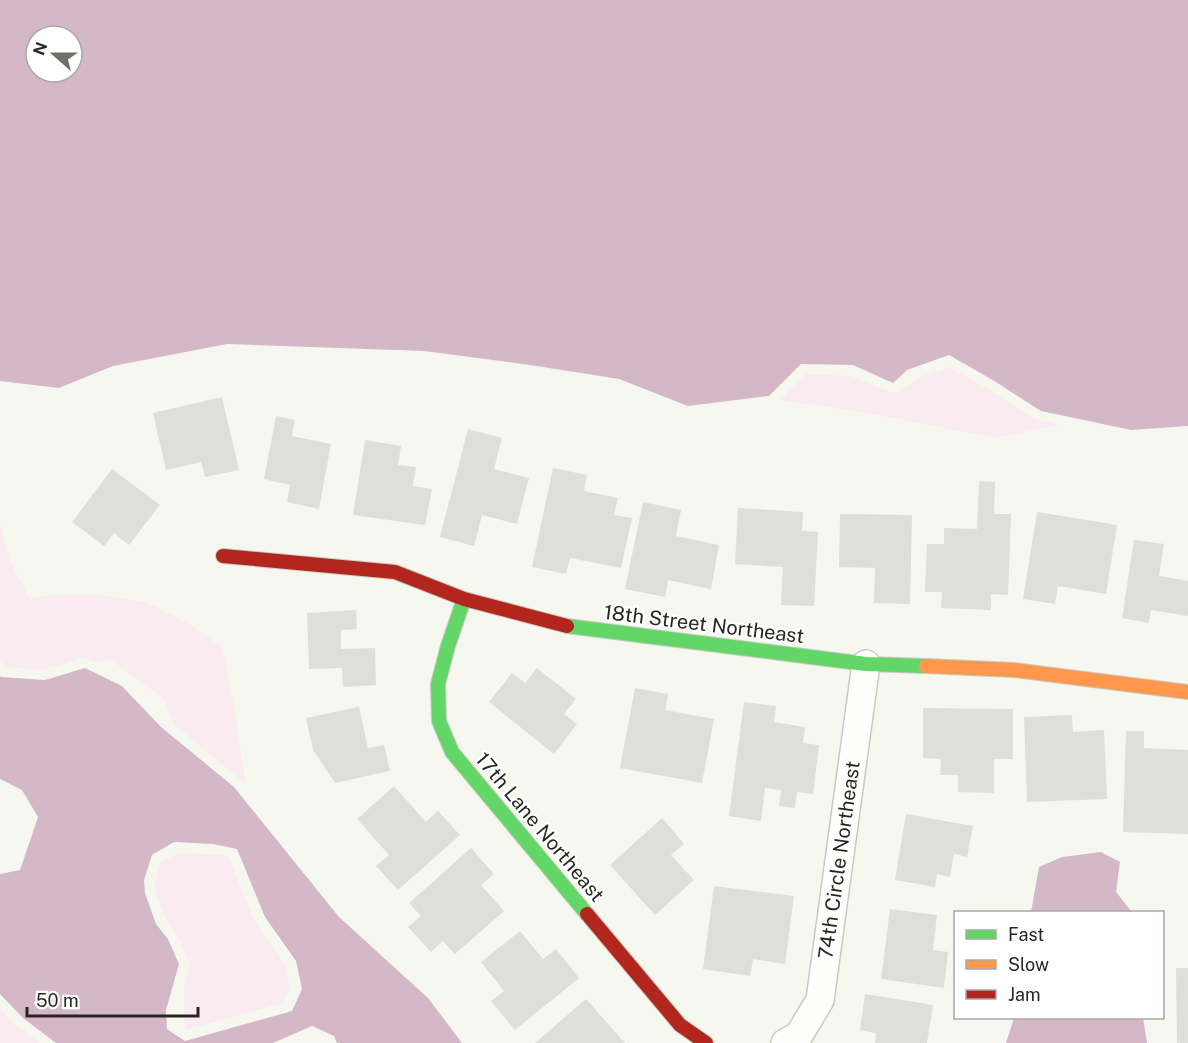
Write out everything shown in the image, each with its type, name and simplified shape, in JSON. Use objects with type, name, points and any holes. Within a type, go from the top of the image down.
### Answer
[{"type":"street","name":"18th Street Northeast","points":[[223,556],[395,572],[464,599],[567,626],[866,664],[1014,669],[1188,692]]},
{"type":"street","name":"17th Lane Northeast","points":[[464,599],[438,684],[439,721],[452,752],[680,1025],[706,1043]]},
{"type":"street","name":"74th Circle Northeast","points":[[785,1043],[799,1035],[820,1000],[866,664]]},
{"type":"shaded area","points":[[0,0],[1188,0],[1188,426],[1131,430],[1041,411],[949,355],[907,370],[893,383],[853,365],[801,364],[769,396],[688,406],[619,379],[530,365],[424,351],[227,344],[113,366],[59,388],[0,381]]},
{"type":"shaded area","points":[[949,367],[1035,419],[1059,425],[995,438],[862,412],[780,400],[806,374],[851,376],[893,393],[899,392],[922,376]]},
{"type":"shaded area","points":[[0,524],[10,561],[30,599],[58,594],[102,595],[145,602],[186,622],[222,647],[234,705],[246,786],[173,724],[164,699],[111,660],[96,663],[84,658],[43,670],[6,667],[0,661]]},
{"type":"shaded area","points":[[85,668],[122,686],[161,727],[234,787],[339,917],[428,998],[462,1043],[337,1043],[334,1036],[312,1026],[273,1043],[56,1043],[23,1018],[0,994],[0,874],[20,870],[38,817],[22,790],[0,779],[0,676],[45,680]],"holes":[[[174,842],[213,844],[237,849],[265,917],[296,961],[302,989],[292,1011],[185,1041],[167,1029],[166,1010],[179,964],[168,939],[156,924],[145,893],[144,880],[152,855]]]},
{"type":"shaded area","points":[[1101,852],[1120,862],[1116,892],[1131,911],[1031,911],[1039,867],[1062,857]]},
{"type":"shaded area","points":[[178,853],[229,857],[254,920],[285,965],[290,987],[283,1003],[186,1030],[184,986],[190,964],[178,936],[166,920],[156,892],[155,882],[161,862]]},
{"type":"shaded area","points":[[0,1009],[16,1025],[40,1043],[0,1043]]},
{"type":"shaded area","points":[[1014,1019],[1143,1019],[1147,1043],[1006,1043]]},
{"type":"building","points":[[222,397],[239,470],[205,477],[201,462],[166,470],[153,413]]},
{"type":"building","points":[[276,416],[295,420],[292,436],[331,444],[319,509],[287,502],[290,485],[264,479]]},
{"type":"building","points":[[468,429],[502,438],[494,469],[529,478],[517,524],[482,515],[474,546],[440,537]]},
{"type":"building","points":[[365,440],[401,446],[398,465],[416,467],[413,486],[432,489],[425,525],[353,515]]},
{"type":"building","points":[[553,468],[587,475],[584,491],[618,498],[614,515],[632,518],[621,568],[570,558],[566,574],[532,567]]},
{"type":"building","points":[[112,469],[160,505],[129,545],[114,533],[104,546],[72,522]]},
{"type":"building","points":[[979,481],[995,482],[994,514],[1011,514],[1008,595],[991,594],[991,610],[941,608],[942,592],[925,592],[927,544],[944,544],[944,528],[977,529]]},
{"type":"building","points":[[643,502],[681,510],[676,536],[719,545],[711,589],[668,580],[665,597],[625,589]]},
{"type":"building","points":[[738,508],[803,512],[802,531],[818,532],[814,606],[781,605],[783,567],[735,564]]},
{"type":"building","points":[[1037,512],[1117,525],[1106,594],[1058,586],[1055,604],[1023,599]]},
{"type":"building","points":[[840,514],[912,515],[910,604],[874,603],[875,568],[839,567]]},
{"type":"building","points":[[1134,540],[1164,544],[1159,576],[1188,581],[1188,616],[1151,610],[1149,623],[1122,618]]},
{"type":"building","points":[[356,610],[357,629],[341,630],[341,649],[375,648],[376,685],[343,687],[342,668],[309,669],[307,613]]},
{"type":"building","points":[[537,668],[576,699],[564,714],[577,724],[554,754],[489,702],[512,673],[525,683]]},
{"type":"building","points":[[635,688],[668,694],[665,710],[714,719],[702,783],[620,768]]},
{"type":"building","points":[[744,702],[776,706],[774,722],[805,727],[803,743],[819,745],[813,794],[797,792],[795,808],[779,806],[781,790],[765,788],[761,821],[729,816]]},
{"type":"building","points":[[359,707],[368,748],[384,745],[390,771],[335,783],[313,750],[306,718]]},
{"type":"building","points":[[923,708],[1013,709],[1013,759],[994,759],[994,793],[958,792],[958,775],[940,775],[941,759],[923,758]]},
{"type":"building","points":[[1072,715],[1073,732],[1104,730],[1107,799],[1027,802],[1024,717]]},
{"type":"building","points":[[1126,731],[1144,731],[1144,748],[1188,750],[1188,834],[1123,832]]},
{"type":"building","points":[[394,786],[426,822],[438,811],[460,835],[398,890],[376,866],[389,855],[357,819]]},
{"type":"building","points":[[906,814],[973,826],[967,857],[954,854],[950,877],[937,874],[935,887],[895,880]]},
{"type":"building","points":[[662,818],[684,844],[671,855],[694,880],[655,915],[610,865]]},
{"type":"building","points":[[471,848],[494,874],[481,885],[504,911],[455,954],[443,941],[431,952],[408,927],[421,916],[409,903]]},
{"type":"building","points":[[714,886],[794,896],[785,964],[753,959],[750,976],[703,969]]},
{"type":"building","points":[[890,909],[937,915],[933,950],[948,952],[944,988],[881,979]]},
{"type":"building","points":[[520,931],[543,959],[556,949],[579,978],[515,1030],[491,1001],[504,991],[481,962]]},
{"type":"building","points":[[1176,968],[1188,968],[1188,1043],[1177,1043]]},
{"type":"building","points":[[865,994],[933,1005],[927,1043],[875,1043],[876,1033],[860,1030]]},
{"type":"building","points":[[586,999],[625,1043],[535,1043]]},
{"type":"traffic: fast","points":[[464,599],[438,684],[439,721],[452,752],[587,914]]},
{"type":"traffic: fast","points":[[567,626],[866,664],[926,666]]},
{"type":"traffic: slow","points":[[926,666],[1014,670],[1188,692]]},
{"type":"traffic: jam","points":[[223,556],[395,572],[464,599],[567,626]]},
{"type":"traffic: jam","points":[[587,914],[680,1025],[706,1043]]}]
